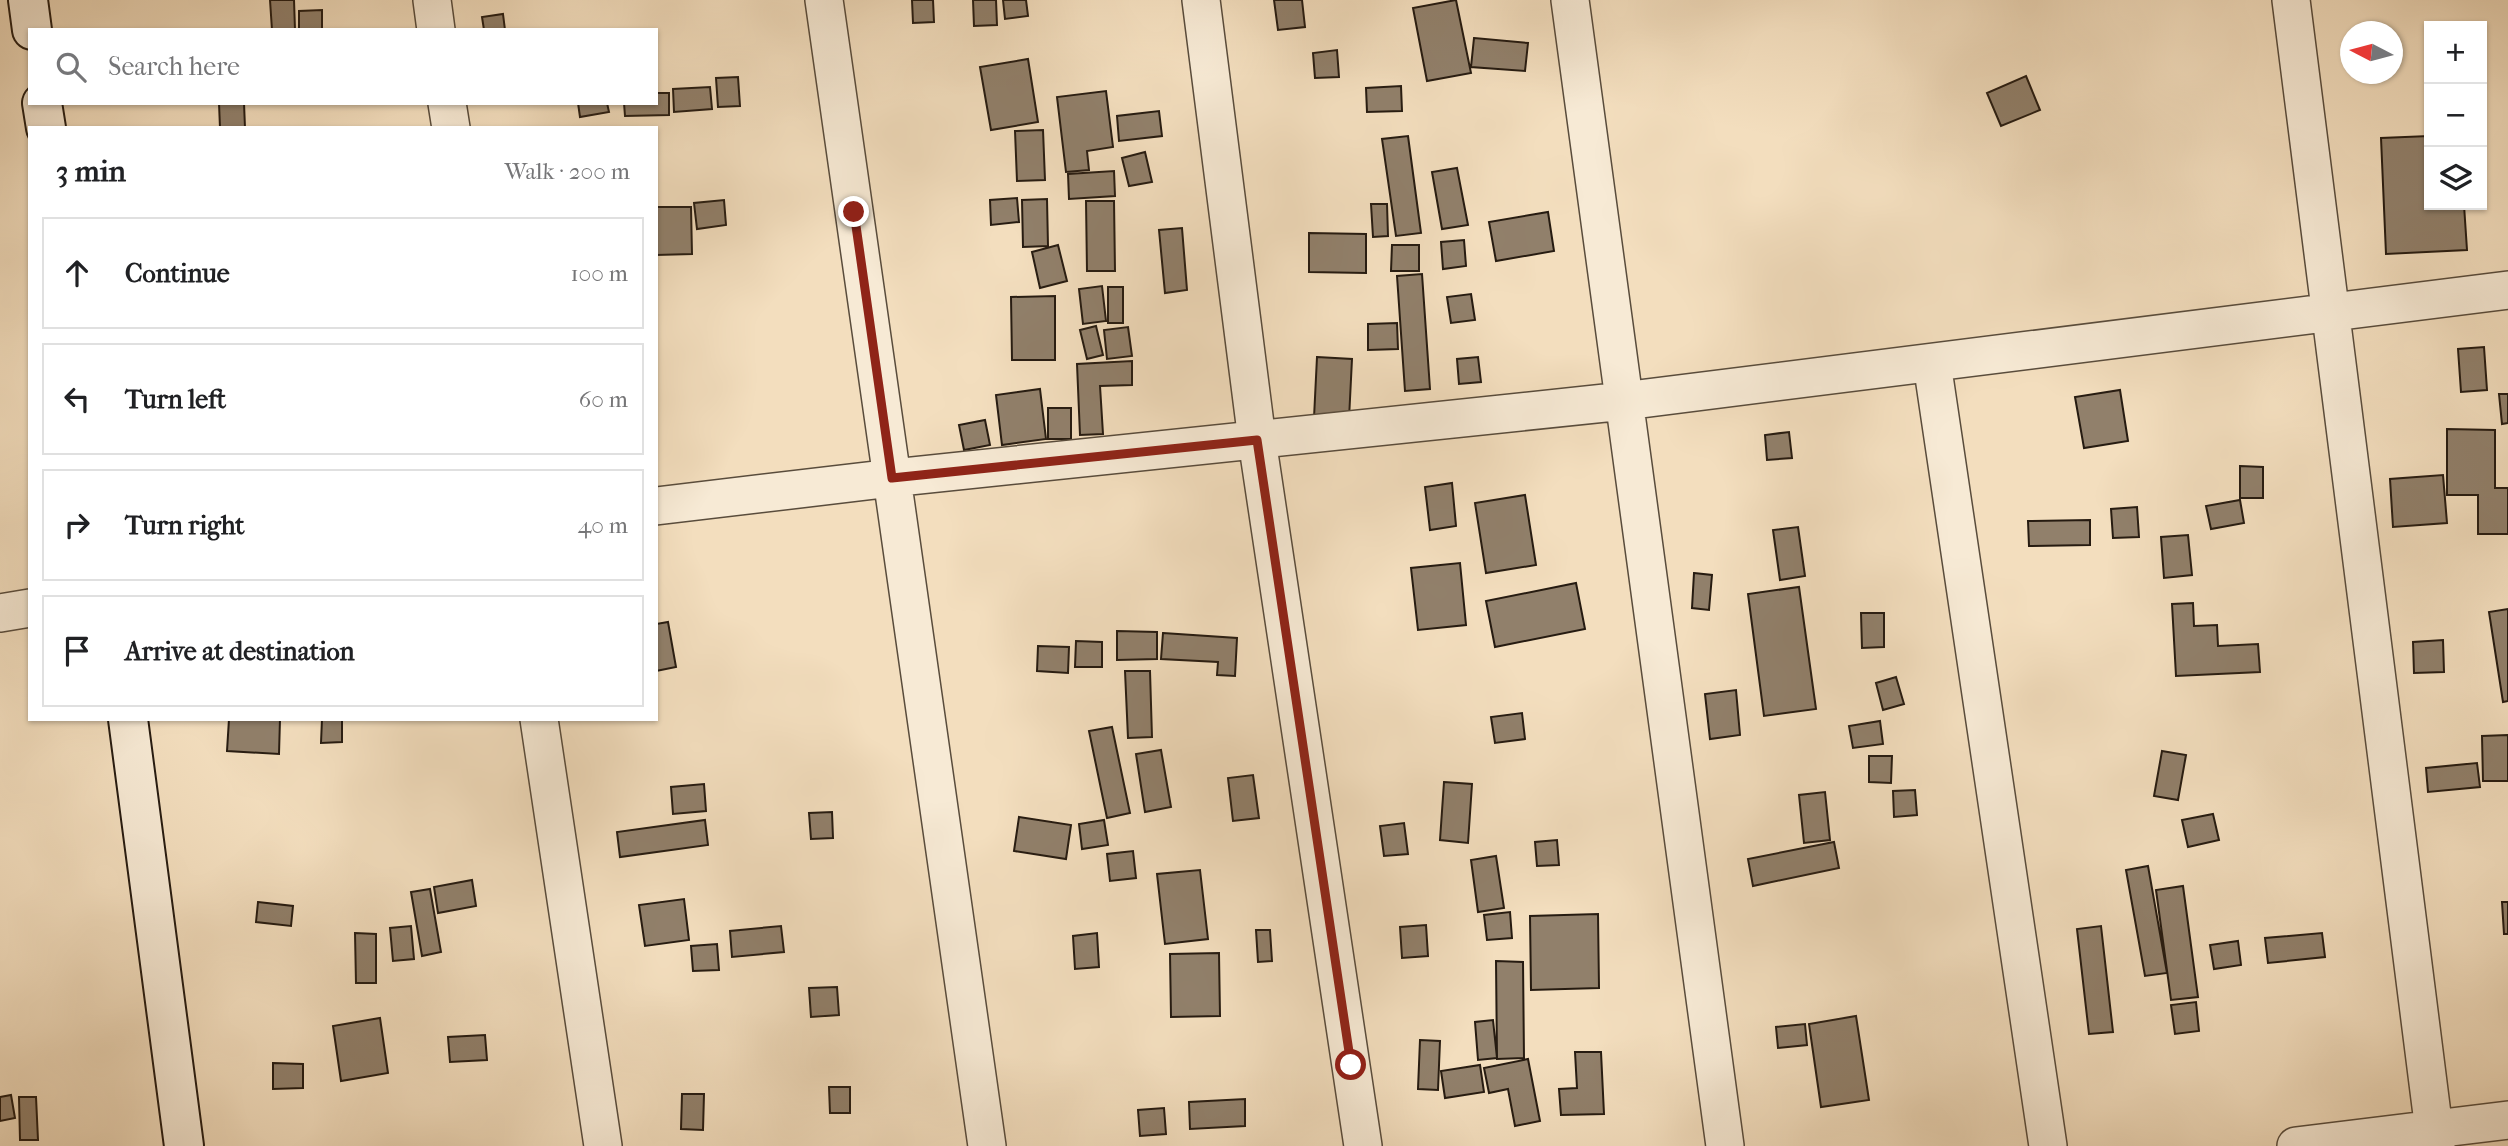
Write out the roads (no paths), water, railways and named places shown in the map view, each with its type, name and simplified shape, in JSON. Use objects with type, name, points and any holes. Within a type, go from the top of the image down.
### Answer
[{"type":"street","points":[[28,0],[32,28]]},
{"type":"street","points":[[432,0],[436,28]]},
{"type":"street","points":[[824,0],[987,1146]]},
{"type":"street","points":[[1201,0],[1257,440],[1363,1146]]},
{"type":"street","points":[[1570,0],[1725,1146]]},
{"type":"street","points":[[2291,0],[2435,1138]]},
{"type":"street","points":[[42,105],[46,126]]},
{"type":"street","points":[[447,105],[451,126]]},
{"type":"street","points":[[658,506],[892,478],[1624,401],[2508,290]]},
{"type":"street","points":[[1932,363],[2048,1146]]},
{"type":"street","points":[[0,613],[28,608]]},
{"type":"street","points":[[128,721],[184,1146]]},
{"type":"street","points":[[539,721],[603,1146]]},
{"type":"street","points":[[2296,1146],[2435,1138],[2508,1120]]}]
